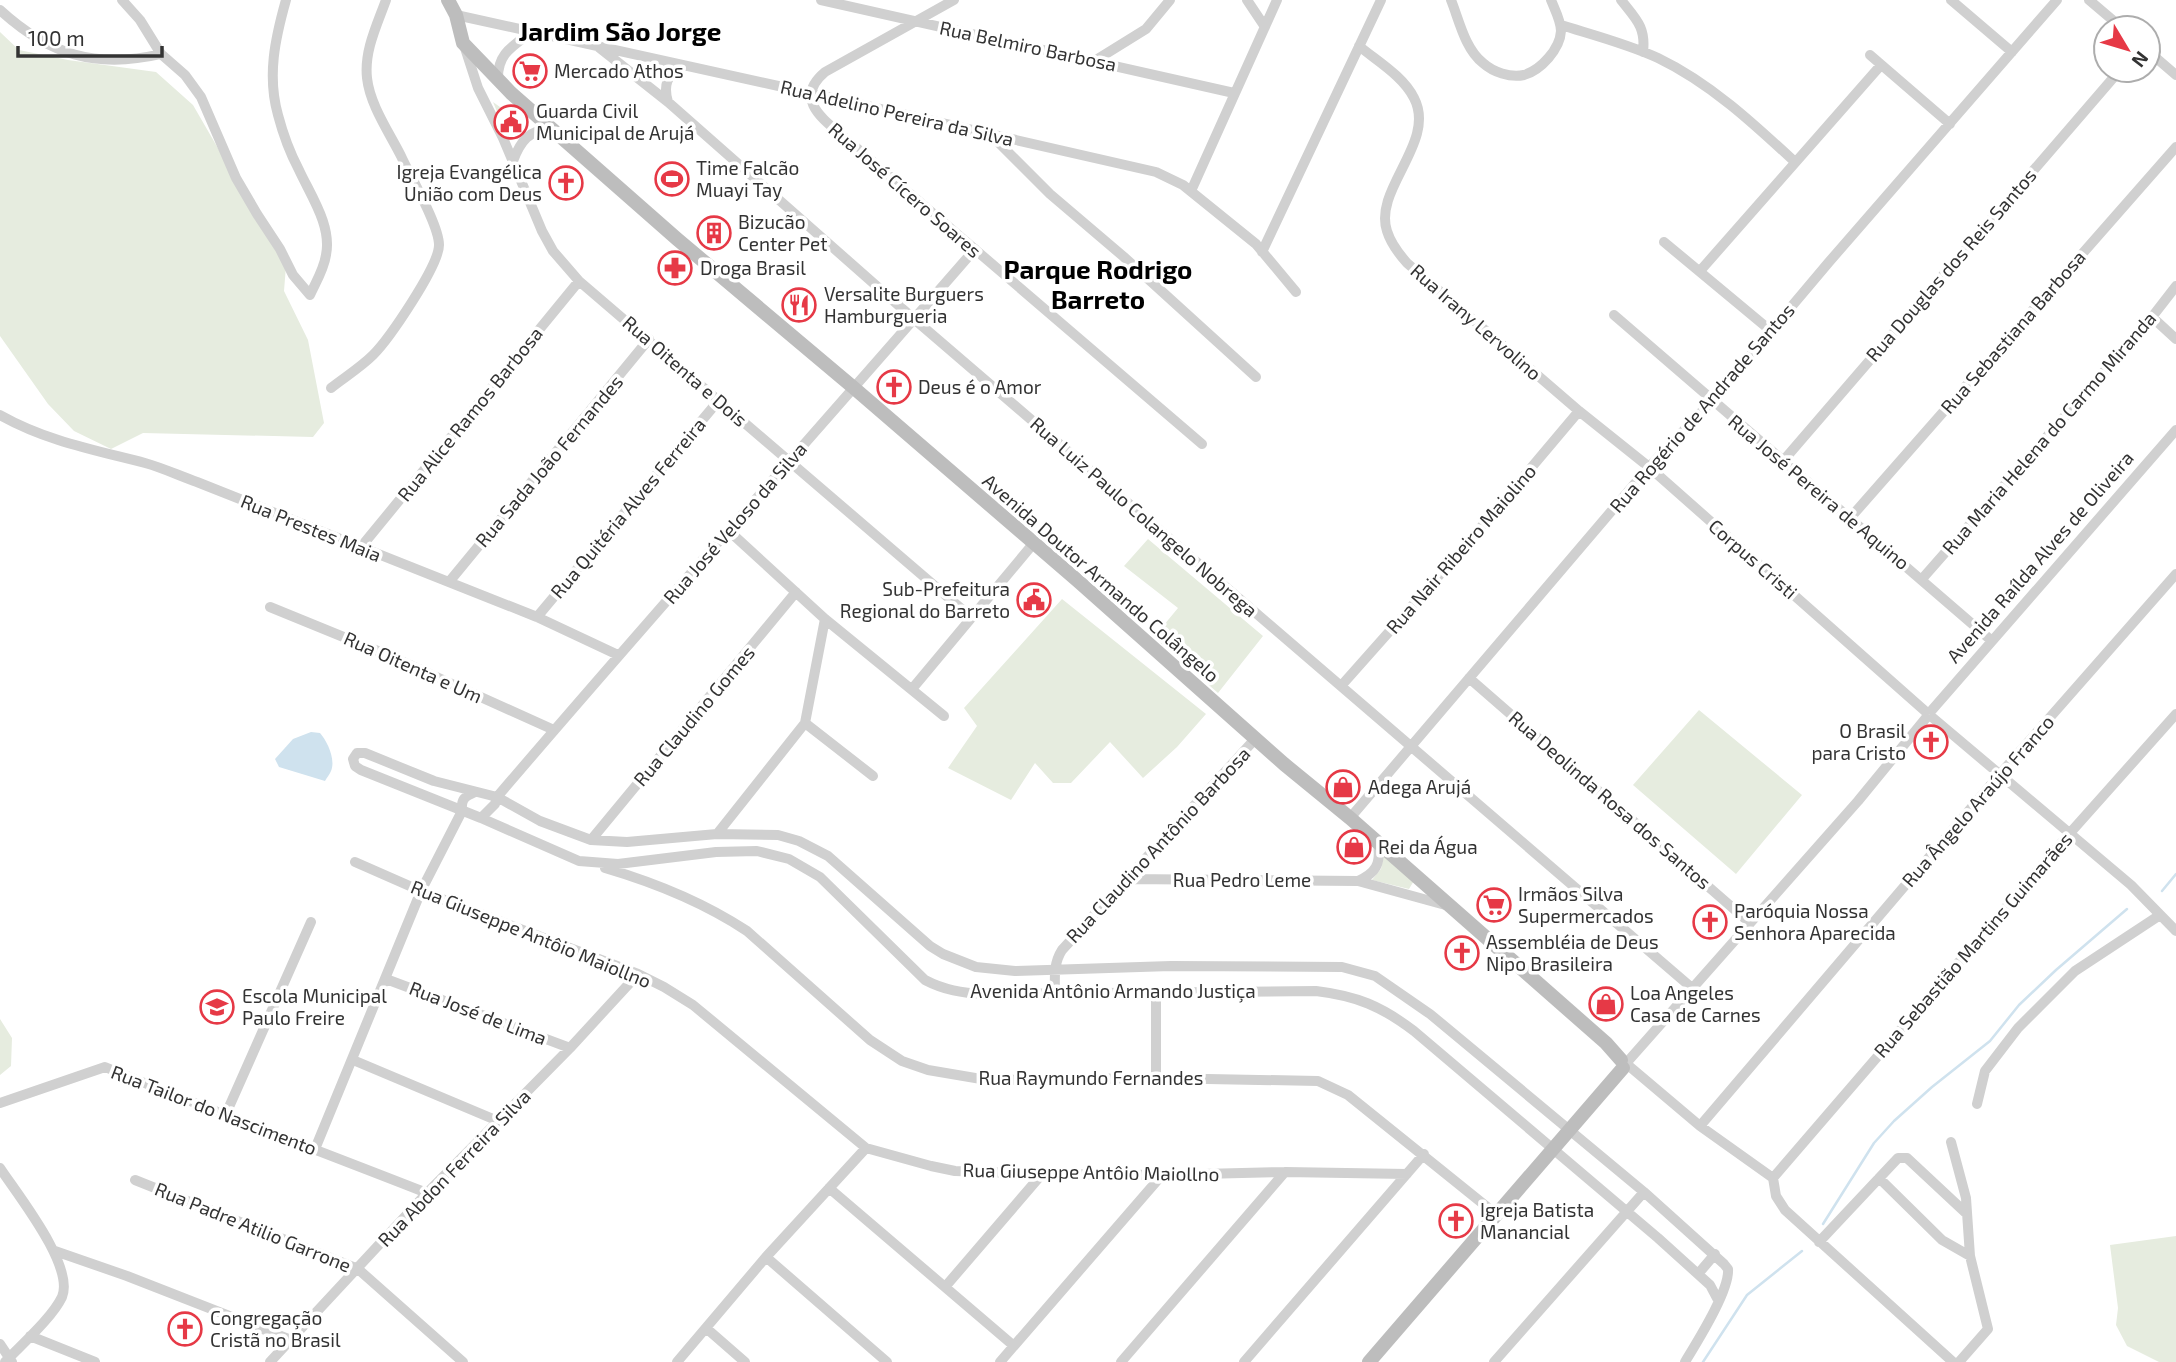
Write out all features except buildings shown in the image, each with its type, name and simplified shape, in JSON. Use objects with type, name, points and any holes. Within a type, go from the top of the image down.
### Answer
[{"type":"street","points":[[122,0],[140,20],[161,54],[185,75],[201,97],[236,178],[293,275],[310,295],[324,262],[327,241],[317,206],[285,140],[272,88],[272,61],[286,0]]},
{"type":"street","points":[[331,388],[372,356],[385,341],[418,292],[437,256],[439,245],[425,206],[370,91],[367,63],[371,41],[386,0]]},
{"type":"street","points":[[448,0],[456,15],[463,43]]},
{"type":"street","name":"Rua Belmiro Barbosa","points":[[821,0],[1234,93]]},
{"type":"street","points":[[810,93],[818,78],[825,72],[954,0]]},
{"type":"street","points":[[1096,60],[1146,29],[1170,0]]},
{"type":"street","points":[[1247,0],[1265,27]]},
{"type":"street","points":[[1191,191],[1277,0]]},
{"type":"street","points":[[1262,252],[1381,0]]},
{"type":"street","points":[[1451,0],[1474,54],[1494,71],[1507,75],[1524,75],[1539,67],[1557,45],[1561,25],[1552,0]]},
{"type":"street","points":[[1622,0],[1643,30],[1643,52]]},
{"type":"street","points":[[1951,0],[2012,52]]},
{"type":"street","name":"Rua Rogério de Andrade Santos","points":[[1350,818],[1649,467],[1712,401],[2057,0]]},
{"type":"street","points":[[2089,0],[2106,14]]},
{"type":"street","points":[[0,10],[42,42],[67,53],[117,61],[161,54]]},
{"type":"street","name":"Rua Adelino Pereira da Silva","points":[[456,15],[1156,172],[1183,185],[1256,244],[1296,292]]},
{"type":"street","points":[[1561,25],[1643,52],[1674,67],[1723,99],[1795,162]]},
{"type":"street","points":[[498,80],[498,66],[505,54],[533,32]]},
{"type":"street","name":"Avenida Doutor Armando Colângelo","points":[[463,43],[498,80],[552,129],[1350,818],[1626,1063],[1700,1126],[1773,1178]]},
{"type":"street","name":"Rua Oitenta e Dois","points":[[463,43],[478,88],[548,241],[563,264],[579,281],[971,617]]},
{"type":"street","name":"Rua Luiz Paulo Colangelo Nobrega","points":[[596,45],[668,102],[914,319],[1692,988]]},
{"type":"street","name":"Rua Irany Lervolino","points":[[1359,46],[1408,88],[1420,113],[1418,132],[1385,214],[1386,229],[1397,251],[1407,263],[1579,411]]},
{"type":"street","points":[[1870,55],[1950,124]]},
{"type":"street","points":[[2162,63],[2176,75]]},
{"type":"street","points":[[668,102],[665,90],[667,79],[681,65]]},
{"type":"street","points":[[1699,271],[1881,65]]},
{"type":"street","name":"Rua Douglas dos Reis Santos","points":[[1783,461],[2108,84]]},
{"type":"street","name":"Rua José Cícero Soares","points":[[810,93],[812,105],[825,121],[1202,444]]},
{"type":"street","points":[[513,161],[520,143],[527,136],[535,131],[552,129]]},
{"type":"street","points":[[990,134],[1050,194],[1256,377]]},
{"type":"street","name":"Rua Sebastiana Barbosa","points":[[1850,517],[2176,147]]},
{"type":"street","points":[[1664,242],[1771,331]]},
{"type":"street","name":"Rua José Veloso da Silva","points":[[481,818],[618,654],[975,249]]},
{"type":"street","name":"Rua Alice Ramos Barbosa","points":[[361,547],[579,281]]},
{"type":"street","name":"Rua Maria Helena do Carmo Miranda","points":[[1922,579],[2152,317],[2176,286]]},
{"type":"street","name":"Rua José Pereira de Aquino","points":[[1614,315],[1992,641]]},
{"type":"street","points":[[2152,317],[2176,339]]},
{"type":"street","name":"Rua Sada João Fernandes","points":[[449,582],[649,340]]},
{"type":"street","name":"Rua Quitéria Alves Ferreira","points":[[537,617],[719,400]]},
{"type":"street","name":"Corpus Cristi","points":[[1579,411],[1649,467],[1929,714],[2131,885],[2176,931]]},
{"type":"street","name":"Rua Nair Ribeiro Maiolino","points":[[1341,686],[1467,544],[1579,411]]},
{"type":"street","name":"Rua Prestes Maia","points":[[0,415],[36,433],[160,468],[537,617],[618,654]]},
{"type":"street","name":"Avenida Raílda Alves de Oliveira","points":[[1369,1362],[1554,1150],[1626,1063],[1858,802],[1929,714],[2176,430]]},
{"type":"street","points":[[729,531],[825,619],[944,716]]},
{"type":"street","points":[[912,689],[1033,544]]},
{"type":"street","name":"Rua Ângelo Araújo Franco","points":[[1700,1126],[2001,773],[2176,573]]},
{"type":"street","name":"Rua Claudino Gomes","points":[[591,840],[796,592]]},
{"type":"street","name":"Rua Oitenta e Um","points":[[270,607],[390,656],[554,730]]},
{"type":"street","points":[[717,834],[805,723],[825,619]]},
{"type":"street","name":"Rua Deolinda Rosa dos Santos","points":[[1469,678],[1750,923]]},
{"type":"street","name":"Rua Sebastião Martins Guimarães","points":[[1773,1178],[2176,714]]},
{"type":"street","points":[[805,723],[873,776]]},
{"type":"street","name":"Rua Claudino Antônio Barbosa","points":[[1055,993],[1057,957],[1062,950],[1256,738]]},
{"type":"street","name":"Avenida Antônio Armando Justiça","points":[[475,792],[433,781],[365,753],[355,755],[354,764],[361,770],[579,861],[618,864],[757,851],[789,859],[820,877],[913,969],[939,988],[968,993],[1316,991],[1360,999],[1388,1012],[1414,1031],[1658,1238],[1710,1285],[1718,1300]]},
{"type":"street","points":[[316,1149],[421,891],[462,811],[461,802],[464,797],[475,792],[497,797]]},
{"type":"street","name":"Avenida Antônio Armando Justiça","points":[[497,797],[540,821],[591,840],[627,842],[717,834],[778,835],[816,848],[845,870],[918,936],[953,958],[976,967],[1055,970],[1342,967],[1375,976],[1430,1014],[1644,1192],[1714,1254]]},
{"type":"street","points":[[639,841],[643,879]]},
{"type":"street","points":[[1358,881],[1376,870],[1380,855],[1378,845]]},
{"type":"street","name":"Rua Raymundo Fernandes","points":[[579,861],[643,879],[701,904],[747,931],[870,1040],[902,1061],[928,1070],[987,1080],[1156,1078],[1318,1081],[1348,1095],[1497,1215]]},
{"type":"street","name":"Rua Giuseppe Antôio Maiollno","points":[[355,862],[421,891],[638,974],[664,987],[693,1005],[866,1148],[955,1171],[1162,1175],[1284,1172],[1407,1174]]},
{"type":"street","name":"Rua Pedro Leme","points":[[1126,879],[1358,881],[1450,906]]},
{"type":"street","points":[[1977,1104],[1984,1071],[2018,1028],[2075,971],[2160,915]]},
{"type":"street","points":[[225,1116],[311,922]]},
{"type":"street","points":[[1171,967],[1171,991]]},
{"type":"street","name":"Rua Abdon Ferreira Silva","points":[[270,1362],[638,974]]},
{"type":"street","name":"Rua José de Lima","points":[[386,979],[570,1048]]},
{"type":"street","points":[[1156,991],[1156,1078]]},
{"type":"street","points":[[353,1060],[498,1121]]},
{"type":"street","name":"Rua Tailor do Nascimento","points":[[0,1103],[104,1068],[427,1194]]},
{"type":"street","points":[[1951,1142],[1966,1198],[1970,1256],[1988,1329],[1959,1362]]},
{"type":"street","points":[[677,1362],[766,1257],[866,1148]]},
{"type":"street","points":[[1244,1362],[1424,1154]]},
{"type":"street","points":[[1819,1242],[1898,1158],[1907,1158],[1967,1214]]},
{"type":"street","points":[[0,1168],[55,1251],[62,1274],[63,1295],[8,1361],[0,1344]]},
{"type":"street","points":[[1121,1362],[1284,1172]]},
{"type":"street","points":[[946,1287],[1042,1174]]},
{"type":"street","points":[[1000,1362],[1162,1175]]},
{"type":"street","points":[[1773,1178],[1776,1196],[1785,1210],[1953,1362]]},
{"type":"street","points":[[1879,1178],[1942,1240],[1970,1256]]},
{"type":"street","name":"Rua Padre Atilio Garrone","points":[[135,1180],[358,1269],[463,1362]]},
{"type":"street","points":[[829,1188],[1014,1346]]},
{"type":"street","points":[[1494,1362],[1644,1192]]},
{"type":"street","points":[[55,1251],[291,1340]]},
{"type":"street","points":[[1685,1362],[1708,1324],[1729,1276],[1728,1269],[1714,1254],[1698,1274]]},
{"type":"street","points":[[766,1257],[887,1362]]},
{"type":"street","points":[[706,1328],[745,1362]]},
{"type":"street","points":[[30,1336],[94,1362]]},
{"type":"shaded area","points":[[0,32],[19,50],[68,60],[156,72],[193,105],[286,266],[284,291],[308,340],[324,423],[313,437],[143,433],[111,449],[74,431],[48,404],[0,336]]},
{"type":"shaded area","points":[[493,102],[525,125],[521,135],[512,140],[507,135]]},
{"type":"shaded area","points":[[1148,539],[1263,636],[1218,693],[1154,637],[1178,608],[1124,566]]},
{"type":"shaded area","points":[[1062,599],[1206,714],[1177,747],[1143,778],[1110,742],[1071,783],[1053,783],[1035,763],[1011,800],[948,768],[977,726],[964,708]]},
{"type":"shaded area","points":[[1699,710],[1802,795],[1736,874],[1633,785]]},
{"type":"shaded area","points":[[1384,854],[1415,879],[1409,889],[1372,880],[1381,869]]},
{"type":"shaded area","points":[[0,1019],[12,1038],[11,1066],[0,1075]]},
{"type":"shaded area","points":[[2176,1236],[2176,1362],[2159,1362],[2127,1346],[2116,1325],[2118,1308],[2110,1245]]},
{"type":"water","points":[[311,732],[320,733],[332,756],[331,772],[325,781],[279,767],[275,759],[293,739]]},
{"type":"waterway","points":[[2162,891],[2176,874]]},
{"type":"waterway","points":[[1823,1224],[1874,1143],[1894,1121],[1990,1041],[2019,1005],[2127,909]]},
{"type":"waterway","points":[[1703,1362],[1747,1295],[1802,1251]]},
{"type":"place","name":"Mercado Athos","points":[[530,71]]},
{"type":"place","name":"Guarda Civil Municipal de Arujá","points":[[511,122]]},
{"type":"place","name":"Time Falcão Muayi Tay","points":[[672,179]]},
{"type":"place","name":"Igreja Evangélica União com Deus","points":[[566,183]]},
{"type":"place","name":"Bizucão Center Pet","points":[[714,233]]},
{"type":"place","name":"Droga Brasil","points":[[675,268]]},
{"type":"place","name":"Versalite Burguers Hamburgueria","points":[[799,305]]},
{"type":"place","name":"Deus é o Amor","points":[[894,387]]},
{"type":"place","name":"Sub-Prefeitura Regional do Barreto","points":[[1034,600]]},
{"type":"place","name":"O Brasil para Cristo","points":[[1931,742]]},
{"type":"place","name":"Adega Arujá","points":[[1343,787]]},
{"type":"place","name":"Rei da Água","points":[[1354,847]]},
{"type":"place","name":"Irmãos Silva Supermercados","points":[[1494,905]]},
{"type":"place","name":"Paróquia Nossa Senhora Aparecida","points":[[1710,922]]},
{"type":"place","name":"Assembléia de Deus Nipo Brasileira","points":[[1462,953]]},
{"type":"place","name":"Loa Angeles Casa de Carnes","points":[[1606,1004]]},
{"type":"place","name":"Escola Municipal Paulo Freire","points":[[217,1007]]},
{"type":"place","name":"Igreja Batista Manancial","points":[[1456,1221]]},
{"type":"place","name":"Congregação Cristã no Brasil","points":[[185,1329]]},
{"type":"district","name":"Jardim São Jorge","points":[[620,32]]},
{"type":"district","name":"Parque Rodrigo Barreto","points":[[1098,285]]}]
